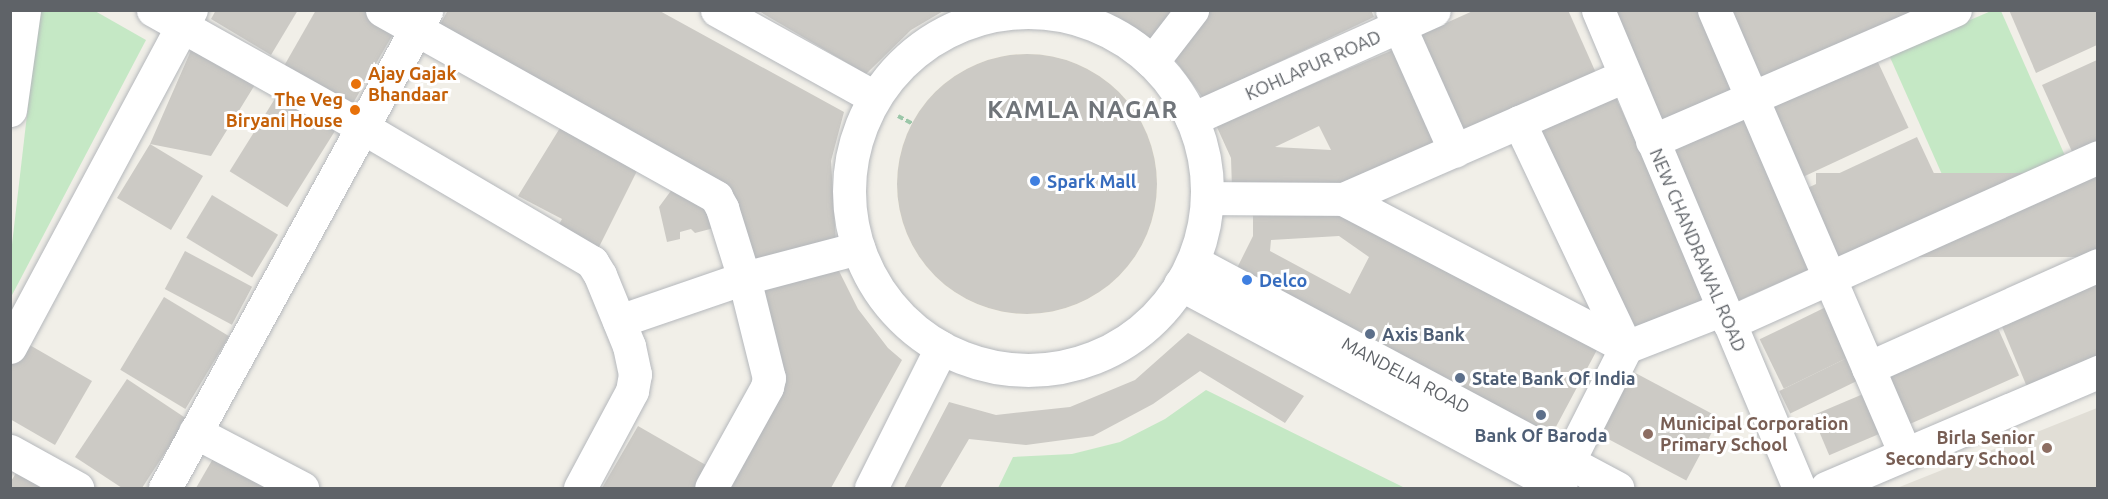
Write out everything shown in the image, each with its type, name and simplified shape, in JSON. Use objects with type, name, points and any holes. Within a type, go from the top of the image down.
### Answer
[{"type":"street","points":[[10,110],[24,10]]},
{"type":"street","points":[[153,10],[187,18],[362,127],[592,262],[600,275],[619,321],[635,374],[632,391],[580,489]]},
{"type":"street","points":[[382,10],[421,20],[707,190],[722,208],[744,278],[769,378],[767,387],[711,489]]},
{"type":"street","points":[[717,10],[886,106]]},
{"type":"street","points":[[1152,62],[1192,10]]},
{"type":"street","name":"KOHLAPUR ROAD","points":[[1192,119],[1396,18],[1434,10]]},
{"type":"street","name":"NEW CHANDRAWAL ROAD","points":[[1598,10],[1799,489]]},
{"type":"street","points":[[1714,10],[1905,454]]},
{"type":"street","points":[[1652,141],[1955,10]]},
{"type":"street","points":[[1010,12],[1077,14],[1129,43],[1168,79],[1192,119],[1202,150],[1207,198],[1206,215],[1187,273],[1169,303],[1147,326],[1122,345],[1094,359],[1063,368],[1032,371],[1000,369],[970,361],[941,348],[912,328],[882,295],[858,248],[850,217],[851,165],[861,125],[886,106],[894,70],[918,48],[947,30],[977,18],[1010,12]]},
{"type":"street","points":[[10,347],[187,18]]},
{"type":"street","points":[[1396,18],[1455,151]]},
{"type":"street","points":[[165,489],[421,20]]},
{"type":"street","points":[[1207,198],[1343,199],[1625,76]]},
{"type":"street","points":[[1519,122],[1626,347]]},
{"type":"street","points":[[1343,199],[1626,347],[1830,280],[2097,157]]},
{"type":"street","points":[[619,321],[744,278],[858,248]]},
{"type":"street","points":[[1868,369],[2097,266]]},
{"type":"street","name":"MANDELIA ROAD","points":[[1187,273],[1565,475],[1617,489]]},
{"type":"street","points":[[1565,475],[1626,347]]},
{"type":"street","points":[[871,489],[941,348]]},
{"type":"street","points":[[1826,489],[2097,372]]},
{"type":"street","points":[[195,432],[302,489]]},
{"type":"street","points":[[10,451],[77,489]]},
{"type":"path","points":[[886,106],[913,124]]},
{"type":"shaded area","points":[[1027,54],[1052,57],[1077,64],[1099,76],[1119,92],[1135,112],[1147,134],[1154,159],[1157,184],[1154,209],[1147,234],[1135,256],[1119,276],[1099,292],[1077,304],[1052,311],[1027,314],[1002,311],[977,304],[955,292],[935,276],[919,256],[907,234],[900,209],[897,184],[900,159],[907,134],[919,112],[935,92],[955,76],[977,64],[1002,57]]},
{"type":"shaded area","name":"Birla Senior Secondary School","points":[[2097,408],[2097,488],[1897,488]]},
{"type":"green space","points":[[39,11],[95,11],[146,40],[11,297],[11,253]]},
{"type":"green space","points":[[1991,11],[2001,11],[2066,158],[1956,206],[1889,55]]},
{"type":"green space","points":[[1206,390],[1405,488],[998,488],[1013,457],[1072,454],[1120,442],[1165,419]]},
{"type":"building","points":[[216,10],[298,10],[271,55],[211,19]]},
{"type":"building","points":[[316,10],[363,10],[396,29],[352,105],[284,66]]},
{"type":"building","points":[[448,10],[658,10],[844,112],[831,161],[836,242],[746,266],[735,226],[436,32]]},
{"type":"building","points":[[757,10],[945,10],[911,30],[866,74]]},
{"type":"building","points":[[1104,10],[1174,10],[1150,39]]},
{"type":"building","points":[[1206,10],[1371,10],[1374,17],[1203,98],[1172,56]]},
{"type":"building","points":[[1475,10],[1568,10],[1596,73],[1459,134],[1415,37]]},
{"type":"building","points":[[1610,10],[1703,10],[1737,87],[1659,122]]},
{"type":"building","points":[[1737,10],[1941,10],[1757,93],[1723,17]]},
{"type":"building","points":[[2009,10],[2097,10],[2097,45],[2036,73]]},
{"type":"building","points":[[196,39],[259,78],[211,156],[150,144]]},
{"type":"building","points":[[1393,50],[1436,144],[1347,185],[1232,189],[1231,158],[1216,125]],"holes":[[[1319,126],[1331,150],[1275,147]]]},
{"type":"building","points":[[1027,54],[1052,57],[1077,64],[1099,76],[1119,92],[1135,112],[1147,134],[1154,159],[1157,184],[1154,209],[1147,234],[1135,256],[1119,276],[1099,292],[1077,304],[1052,311],[1027,314],[1002,311],[977,304],[955,292],[935,276],[919,256],[907,234],[900,209],[897,184],[900,159],[907,134],[919,112],[935,92],[955,76],[977,64],[1002,57]]},
{"type":"building","points":[[1876,58],[1909,128],[1795,181],[1763,111]]},
{"type":"building","points":[[2097,60],[2097,146],[2074,156],[2042,85]]},
{"type":"building","points":[[281,89],[339,125],[287,207],[230,171]]},
{"type":"building","points":[[1615,96],[1711,303],[1630,341],[1533,134]]},
{"type":"building","points":[[1749,110],[1818,265],[1737,302],[1668,146]]},
{"type":"building","points":[[563,123],[641,163],[598,249],[557,228],[562,219],[518,196]]},
{"type":"building","points":[[1917,137],[1951,210],[1832,265],[1798,192]]},
{"type":"building","points":[[150,144],[203,176],[171,230],[117,198]]},
{"type":"building","points":[[1816,173],[2097,173],[2097,257],[1816,257]]},
{"type":"building","points":[[673,188],[706,202],[714,228],[695,233],[691,229],[680,232],[680,239],[667,242],[659,207]]},
{"type":"building","points":[[212,195],[278,235],[252,278],[186,238]]},
{"type":"building","points":[[1253,208],[1334,208],[1598,348],[1550,438],[1237,268],[1253,236]],"holes":[[[1339,236],[1369,257],[1350,294],[1270,251],[1271,240]]]},
{"type":"building","points":[[185,251],[252,287],[232,325],[165,289]]},
{"type":"building","points":[[838,269],[858,309],[888,348],[902,360],[831,488],[723,488],[781,384],[757,293]]},
{"type":"building","points":[[2097,275],[2097,356],[2027,387],[1998,317]]},
{"type":"building","points":[[164,297],[229,336],[185,409],[120,370]]},
{"type":"building","points":[[1828,306],[1852,355],[1784,389],[1760,339]]},
{"type":"building","points":[[1993,317],[2019,375],[1905,426],[1879,368]]},
{"type":"building","points":[[1188,333],[1304,396],[1285,423],[1200,371],[1153,404],[1093,436],[1026,445],[969,439],[940,488],[904,488],[949,402],[996,415],[1070,407],[1135,380]]},
{"type":"building","points":[[21,340],[92,381],[55,445],[10,419],[10,358]]},
{"type":"building","points":[[1853,355],[1864,377],[1790,413],[1779,391]]},
{"type":"building","points":[[1626,368],[1720,418],[1686,480],[1593,431]]},
{"type":"building","points":[[127,379],[187,419],[142,488],[122,488],[75,457]]},
{"type":"building","points":[[1875,389],[1892,429],[1829,455],[1812,416]]},
{"type":"building","points":[[638,426],[711,468],[700,488],[602,488]]},
{"type":"building","points":[[218,450],[285,488],[196,488]]},
{"type":"building","points":[[22,463],[69,488],[10,488],[10,483]]},
{"type":"place","name":"Ajay Gajak Bhandaar","points":[[356,84]]},
{"type":"place","name":"The Veg Biryani House","points":[[355,110]]},
{"type":"place","name":"Spark Mall","points":[[1035,181]]},
{"type":"place","name":"Delco","points":[[1247,280]]},
{"type":"place","name":"Axis Bank","points":[[1370,334]]},
{"type":"place","name":"State Bank Of India","points":[[1460,378]]},
{"type":"place","name":"Bank Of Baroda","points":[[1541,415]]},
{"type":"place","name":"Municipal Corporation Primary School","points":[[1648,434]]},
{"type":"place","name":"Birla Senior Secondary School","points":[[2047,448]]},
{"type":"district","name":"KAMLA NAGAR","points":[[1083,110]]}]
